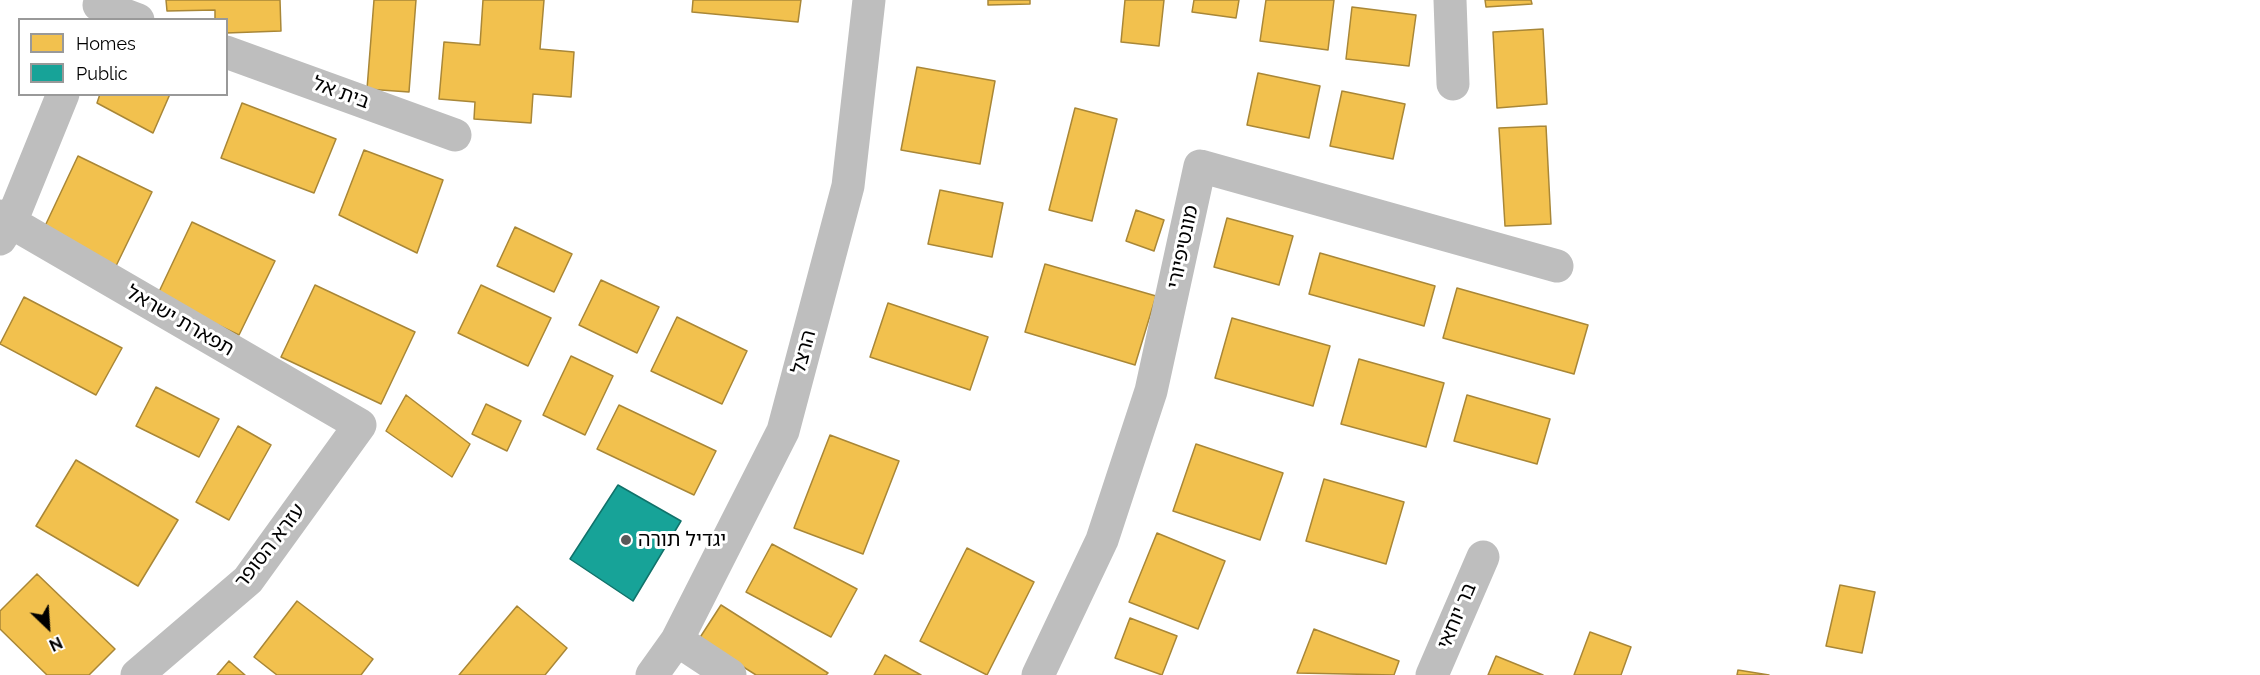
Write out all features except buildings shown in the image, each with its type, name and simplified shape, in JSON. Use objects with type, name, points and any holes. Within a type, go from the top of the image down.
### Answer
[{"type":"street","name":"הרצל","points":[[652,675],[677,640],[783,431],[848,186],[869,0]]},
{"type":"street","points":[[1450,0],[1453,84]]},
{"type":"street","points":[[97,8],[131,18]]},
{"type":"street","name":"בית אל","points":[[228,53],[455,135]]},
{"type":"street","points":[[4,226],[62,96]]},
{"type":"street","name":"מונטיפיורי","points":[[1038,675],[1102,540],[1151,391],[1200,166],[1557,266]]},
{"type":"street","name":"תפארת ישראל","points":[[4,226],[360,425]]},
{"type":"street","name":"עזרא הסופר","points":[[137,675],[248,580],[360,425]]},
{"type":"street","name":"בר יוחאי","points":[[1432,675],[1483,557]]},
{"type":"street","points":[[677,640],[730,675]]},
{"type":"place","name":"יגדיל תורה","points":[[626,540]]}]
